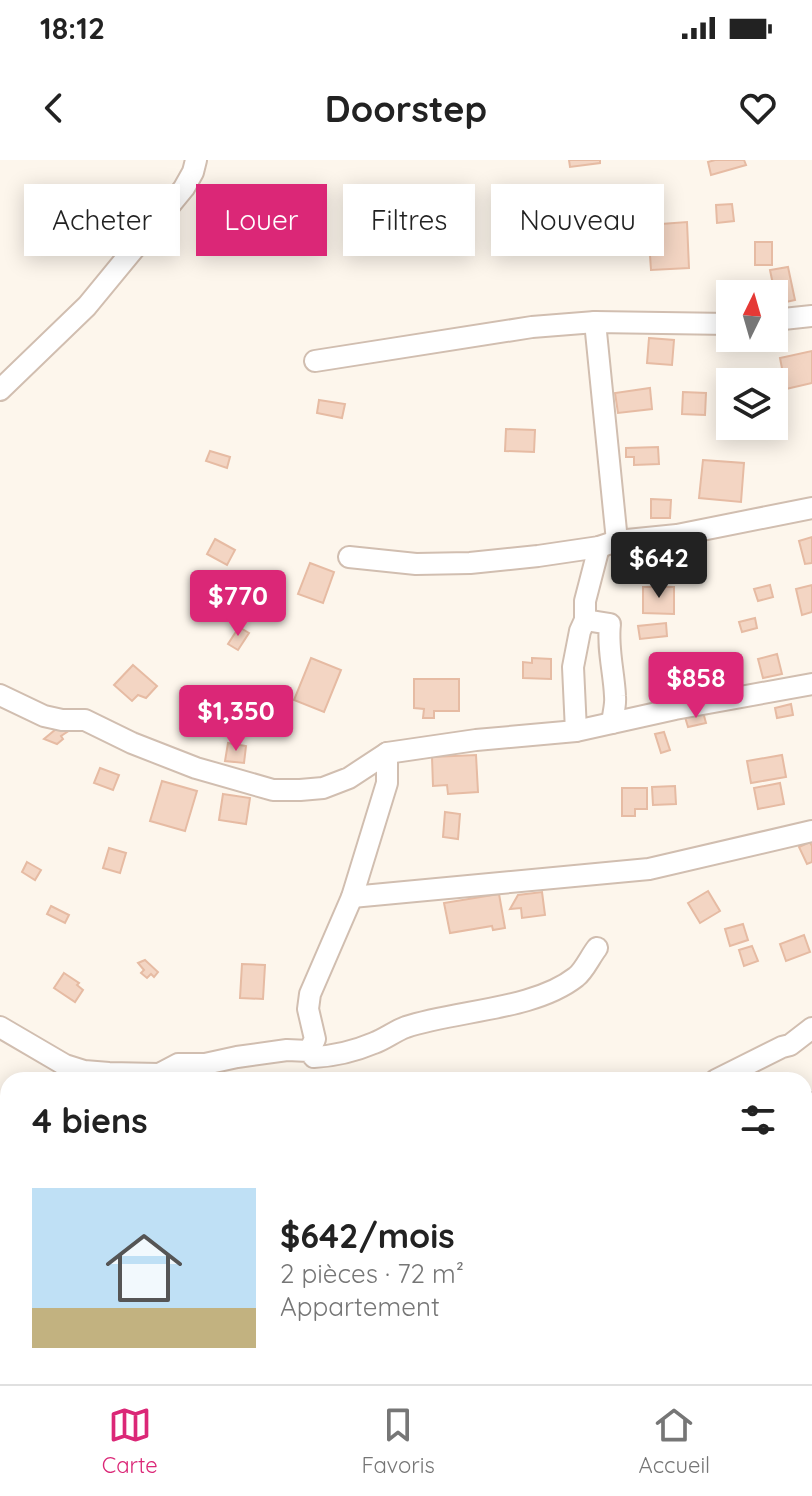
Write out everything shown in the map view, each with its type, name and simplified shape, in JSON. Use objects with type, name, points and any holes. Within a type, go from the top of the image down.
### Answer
[{"type":"street","points":[[0,390],[87,306],[184,188],[195,166],[203,169],[215,160]]},
{"type":"street","points":[[788,319],[812,316]]},
{"type":"street","points":[[576,731],[573,667],[585,620],[585,601],[608,544],[595,322]]},
{"type":"street","points":[[315,361],[532,327],[595,322],[716,324]]},
{"type":"street","points":[[349,557],[416,564],[470,563],[538,556],[677,535],[812,508]]},
{"type":"street","points":[[585,620],[610,624],[608,639],[616,699],[612,723]]},
{"type":"street","points":[[0,695],[44,716],[85,720],[132,743],[196,768],[273,790],[323,788],[349,778],[387,753],[476,740],[576,731],[812,684]]},
{"type":"street","points":[[309,1051],[315,1039],[308,1009],[310,994],[352,897],[387,783],[387,753]]},
{"type":"street","points":[[352,897],[649,869],[812,831]]},
{"type":"street","points":[[178,1072],[237,1057],[287,1050],[309,1051],[314,1057],[339,1054],[376,1043],[404,1028],[538,997],[578,976],[597,948]]},
{"type":"street","points":[[0,1027],[65,1065],[84,1071],[109,1072]]},
{"type":"street","points":[[732,1072],[790,1045],[812,1028]]},
{"type":"building","points":[[569,160],[600,160],[600,163],[570,167]]},
{"type":"building","points":[[744,160],[746,165],[711,175],[708,162]]},
{"type":"building","points":[[732,204],[734,221],[717,223],[716,205]]},
{"type":"building","points":[[687,222],[689,268],[651,270],[650,256],[664,256],[664,224]]},
{"type":"building","points":[[755,242],[772,242],[772,265],[755,265]]},
{"type":"building","points":[[788,267],[795,300],[788,302],[788,280],[772,280],[770,270]]},
{"type":"building","points":[[649,338],[674,340],[672,365],[647,363]]},
{"type":"building","points":[[812,351],[812,383],[788,389],[788,368],[782,368],[780,358]]},
{"type":"building","points":[[650,388],[652,409],[618,413],[615,393]]},
{"type":"building","points":[[683,392],[706,393],[705,415],[682,414]]},
{"type":"building","points":[[319,400],[345,404],[342,418],[317,413]]},
{"type":"building","points":[[506,429],[535,430],[534,452],[505,451]]},
{"type":"building","points":[[658,447],[659,464],[634,465],[634,457],[626,457],[626,448]]},
{"type":"building","points":[[210,451],[230,457],[227,468],[206,461]]},
{"type":"building","points":[[703,460],[744,463],[741,502],[699,498]]},
{"type":"building","points":[[651,499],[671,500],[670,518],[651,518]]},
{"type":"building","points":[[812,537],[812,563],[805,564],[799,541]]},
{"type":"building","points":[[215,539],[235,550],[227,565],[207,554]]},
{"type":"building","points":[[672,546],[674,558],[654,561],[648,550]]},
{"type":"building","points":[[310,563],[334,572],[323,603],[298,594]]},
{"type":"building","points":[[770,585],[773,597],[758,601],[754,589]]},
{"type":"building","points":[[812,585],[812,612],[802,615],[796,589]]},
{"type":"building","points":[[643,587],[674,587],[674,614],[643,613]]},
{"type":"building","points":[[755,618],[757,628],[742,632],[739,622]]},
{"type":"building","points":[[666,623],[667,636],[640,639],[638,626]]},
{"type":"building","points":[[239,627],[249,633],[238,650],[228,644]]},
{"type":"building","points":[[777,654],[782,674],[763,678],[758,659]]},
{"type":"building","points":[[311,658],[341,670],[324,712],[294,700]]},
{"type":"building","points":[[532,658],[551,659],[551,679],[523,678],[523,662],[532,663]]},
{"type":"building","points":[[133,665],[157,686],[146,698],[138,695],[132,701],[114,685]]},
{"type":"building","points":[[414,679],[459,679],[459,711],[434,711],[434,718],[423,718],[424,709],[414,708]]},
{"type":"building","points":[[791,704],[793,715],[777,718],[775,708]]},
{"type":"building","points":[[703,712],[706,723],[688,727],[685,717]]},
{"type":"building","points":[[61,725],[70,730],[61,736],[63,739],[57,744],[44,739]]},
{"type":"building","points":[[664,732],[670,750],[661,753],[655,734]]},
{"type":"building","points":[[228,743],[246,746],[244,763],[225,761]]},
{"type":"building","points":[[476,755],[478,792],[448,794],[447,785],[433,786],[432,757]]},
{"type":"building","points":[[782,755],[786,777],[751,783],[747,761]]},
{"type":"building","points":[[100,768],[119,775],[113,790],[94,783]]},
{"type":"building","points":[[162,781],[197,791],[185,831],[150,821]]},
{"type":"building","points":[[780,783],[784,804],[758,809],[754,788]]},
{"type":"building","points":[[675,786],[676,804],[653,805],[652,787]]},
{"type":"building","points":[[622,788],[647,788],[647,809],[635,809],[635,816],[622,816]]},
{"type":"building","points":[[223,794],[250,798],[246,824],[219,820]]},
{"type":"building","points":[[445,812],[460,814],[458,839],[443,837]]},
{"type":"building","points":[[810,842],[812,862],[807,864],[799,847]]},
{"type":"building","points":[[109,848],[126,853],[120,873],[103,868]]},
{"type":"building","points":[[27,862],[41,870],[35,880],[22,872]]},
{"type":"building","points":[[708,891],[720,911],[700,923],[688,903]]},
{"type":"building","points":[[542,892],[545,915],[522,918],[521,908],[510,909],[518,895]]},
{"type":"building","points":[[499,894],[505,928],[493,930],[492,926],[450,933],[444,903]]},
{"type":"building","points":[[51,906],[69,915],[65,923],[47,914]]},
{"type":"building","points":[[743,924],[748,940],[730,946],[725,929]]},
{"type":"building","points":[[804,935],[810,952],[786,961],[780,944]]},
{"type":"building","points":[[752,946],[758,961],[744,966],[739,950]]},
{"type":"building","points":[[145,960],[158,972],[154,977],[151,974],[147,978],[141,973],[144,970],[138,963]]},
{"type":"building","points":[[242,964],[265,965],[263,999],[240,998]]},
{"type":"building","points":[[64,973],[79,983],[77,985],[83,990],[75,1002],[54,988]]}]
